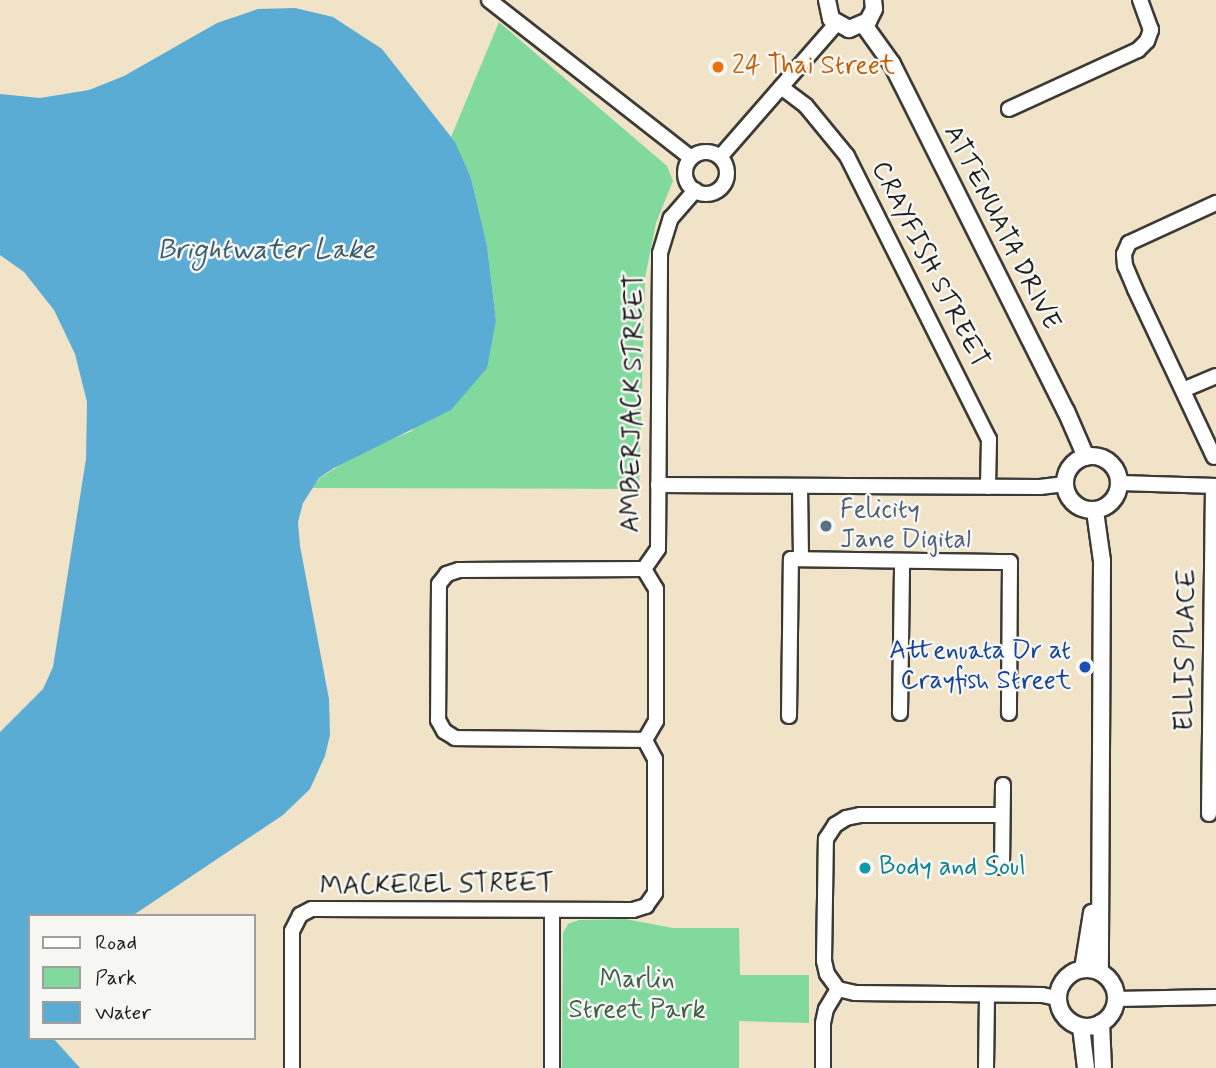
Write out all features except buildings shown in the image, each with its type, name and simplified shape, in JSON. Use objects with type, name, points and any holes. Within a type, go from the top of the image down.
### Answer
[{"type":"street","points":[[489,0],[691,158]]},
{"type":"street","points":[[827,0],[827,12],[836,24],[849,30],[864,25],[872,16],[873,0]]},
{"type":"street","points":[[1009,109],[1138,50],[1147,41],[1151,30],[1140,0]]},
{"type":"street","points":[[720,156],[836,24]]},
{"type":"street","name":"ATTENUATA DRIVE","points":[[864,25],[892,64],[1066,411],[1086,457]]},
{"type":"street","name":"CRAYFISH STREET","points":[[781,87],[806,106],[847,156],[989,439],[988,487]]},
{"type":"street","points":[[708,152],[720,156],[727,169],[725,182],[708,194],[695,190],[686,175],[691,158],[708,152]]},
{"type":"street","name":"AMBERJACK STREET","points":[[645,740],[656,721],[656,589],[644,569],[658,549],[660,253],[671,218],[695,190]]},
{"type":"street","points":[[1214,457],[1125,266],[1124,254],[1129,243],[1216,203]]},
{"type":"street","points":[[1182,390],[1216,376]]},
{"type":"street","points":[[1086,457],[1107,460],[1118,474],[1120,483],[1115,498],[1095,511],[1078,507],[1067,493],[1065,484],[1069,468],[1086,457]]},
{"type":"street","points":[[1120,483],[1214,486]]},
{"type":"street","points":[[658,485],[988,487],[1065,484]]},
{"type":"street","points":[[800,486],[801,559]]},
{"type":"street","name":"ELLIS PLACE","points":[[1209,814],[1214,486]]},
{"type":"street","points":[[1095,511],[1102,561],[1100,972]]},
{"type":"street","points":[[789,716],[791,559],[1010,562],[1009,713]]},
{"type":"street","points":[[900,713],[902,561]]},
{"type":"street","points":[[644,569],[459,570],[447,574],[439,584],[438,720],[444,731],[455,738],[645,740]]},
{"type":"street","name":"MACKEREL STREET","points":[[292,1068],[292,931],[300,915],[312,909],[633,910],[646,906],[655,893],[655,759],[645,740]]},
{"type":"street","points":[[1002,867],[1003,785]]},
{"type":"street","points":[[1002,815],[860,815],[845,818],[835,825],[826,839],[824,961],[827,974],[838,989],[855,993],[1058,998]]},
{"type":"street","points":[[1083,969],[1099,866]]},
{"type":"street","points":[[552,910],[552,1068]]},
{"type":"street","points":[[1083,969],[1100,972],[1108,979],[1115,999],[1114,1009],[1101,1023],[1081,1027],[1064,1016],[1058,998],[1065,979],[1083,969]]},
{"type":"street","points":[[823,1068],[823,1023],[826,1009],[838,989]]},
{"type":"street","points":[[986,995],[986,1068]]},
{"type":"street","points":[[1115,999],[1216,998]]},
{"type":"street","points":[[1101,1023],[1103,1068]]},
{"type":"street","points":[[1081,1027],[1086,1068]]},
{"type":"green space","points":[[499,22],[667,166],[673,181],[656,223],[645,278],[639,489],[311,488],[320,478],[361,452],[412,431],[496,320],[487,247],[471,178],[451,137]]},
{"type":"green space","name":"Marlin Street Park","points":[[625,919],[673,928],[739,928],[740,975],[809,975],[809,1023],[739,1021],[739,1068],[562,1068],[563,933],[568,924],[579,920]]},
{"type":"water","name":"Brightwater Lake","points":[[295,8],[333,17],[382,49],[455,142],[471,178],[487,246],[496,320],[487,368],[451,410],[334,468],[319,478],[303,503],[298,522],[300,546],[329,699],[330,735],[325,756],[310,789],[283,815],[135,914],[28,914],[28,1040],[55,1040],[80,1068],[0,1068],[0,732],[43,689],[53,667],[86,459],[87,402],[75,354],[54,310],[24,272],[0,255],[0,94],[40,98],[89,90],[124,76],[217,23],[258,9]]},
{"type":"place","name":"24 Thai Street","points":[[718,67]]},
{"type":"place","name":"Felicity Jane Digital","points":[[826,526]]},
{"type":"place","name":"Attenuata Dr at Crayfish Street","points":[[1085,667]]},
{"type":"place","name":"Body and Soul","points":[[865,868]]}]
